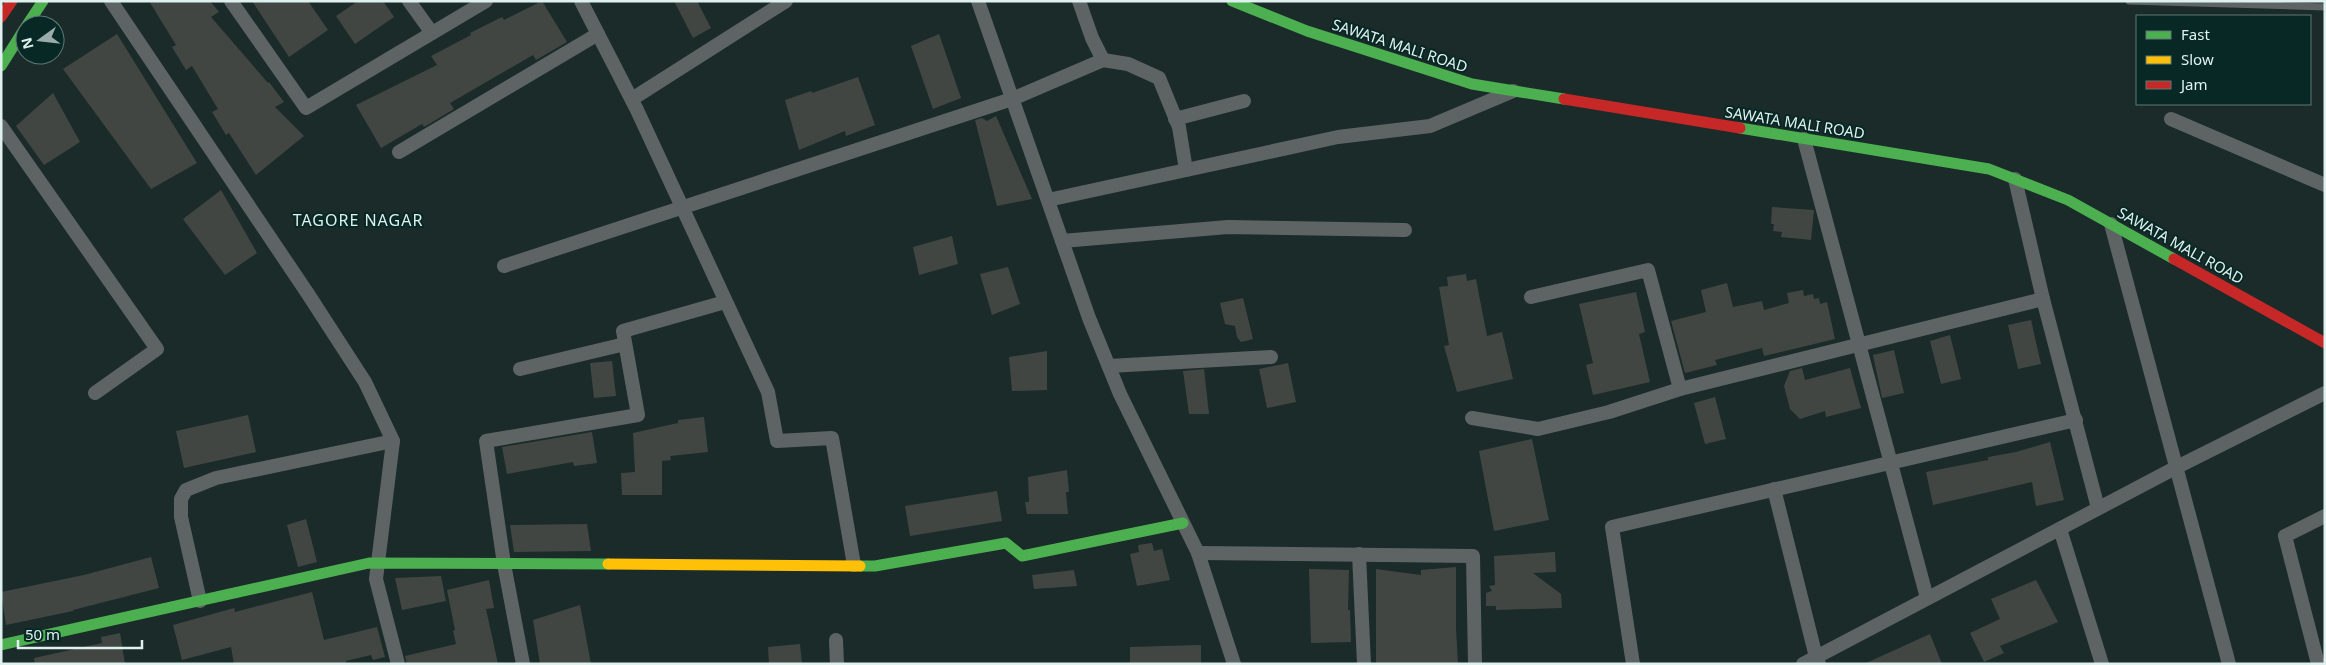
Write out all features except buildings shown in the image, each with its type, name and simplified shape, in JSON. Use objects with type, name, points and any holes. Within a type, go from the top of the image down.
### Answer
[{"type":"main road","points":[[1,66],[14,20],[12,1]]},
{"type":"main road","name":"SAWATA MALI ROAD","points":[[1232,1],[1307,30],[1472,84],[1989,169],[2068,200],[2323,337]]},
{"type":"main road","points":[[14,20],[37,3]]},
{"type":"main road","points":[[1,645],[377,562],[875,566],[1006,543],[1022,556],[1183,523]]},
{"type":"street","points":[[111,1],[360,374],[393,441],[376,579],[398,664]]},
{"type":"street","points":[[231,1],[306,108],[486,1]]},
{"type":"street","points":[[409,1],[432,33]]},
{"type":"street","points":[[581,1],[632,99],[768,392],[777,441],[832,438],[854,565]]},
{"type":"street","points":[[632,99],[786,1]]},
{"type":"street","points":[[978,1],[1088,318],[1108,366],[1198,553],[1234,664]]},
{"type":"street","points":[[1079,1],[1092,38],[1103,60]]},
{"type":"street","points":[[398,152],[598,34]]},
{"type":"street","points":[[504,266],[1012,99],[1103,60],[1128,64],[1159,78],[1175,119],[1186,170]]},
{"type":"street","points":[[1048,200],[1338,137],[1430,126],[1514,91]]},
{"type":"street","points":[[1175,119],[1244,101]]},
{"type":"street","points":[[2171,119],[2325,185]]},
{"type":"street","points":[[1,126],[157,349],[95,393]]},
{"type":"street","points":[[1804,139],[1927,598]]},
{"type":"street","points":[[2015,179],[2043,299],[2098,508]]},
{"type":"street","points":[[2111,224],[2229,664]]},
{"type":"street","points":[[1062,241],[1228,227],[1405,230]]},
{"type":"street","points":[[1531,297],[1648,270],[1680,389]]},
{"type":"street","points":[[1472,418],[1538,429],[1610,412],[1680,389],[2043,299]]},
{"type":"street","points":[[523,664],[504,564],[486,441],[638,415],[623,331],[725,302]]},
{"type":"street","points":[[520,369],[625,344]]},
{"type":"street","points":[[1108,366],[1271,357]]},
{"type":"street","points":[[1803,664],[1818,660],[1927,598],[2176,467],[2325,392]]},
{"type":"street","points":[[1633,664],[1612,527],[2076,420]]},
{"type":"street","points":[[200,601],[182,517],[181,499],[186,490],[216,478],[393,441]]},
{"type":"street","points":[[1774,489],[1818,660]]},
{"type":"street","points":[[2318,664],[2285,536],[2325,516]]},
{"type":"street","points":[[2060,528],[2102,664]]},
{"type":"street","points":[[1198,553],[1474,556],[1475,664]]},
{"type":"street","points":[[1359,554],[1364,664]]},
{"type":"street","points":[[836,640],[837,664]]},
{"type":"lane","points":[[2129,1],[2324,4]]},
{"type":"traffic: fast","points":[[34,15],[43,1]]},
{"type":"traffic: fast","points":[[1232,1],[1307,31],[1472,84],[1564,99]]},
{"type":"traffic: fast","points":[[1,66],[15,44]]},
{"type":"traffic: fast","points":[[1740,128],[1989,169],[2068,200],[2174,259]]},
{"type":"traffic: fast","points":[[860,566],[875,566],[1006,543],[1022,556],[1183,523]]},
{"type":"traffic: fast","points":[[1,645],[369,563],[608,564]]},
{"type":"traffic: slow","points":[[608,564],[860,566]]},
{"type":"traffic: jam","points":[[1,17],[12,1]]},
{"type":"traffic: jam","points":[[1564,99],[1740,128]]},
{"type":"traffic: jam","points":[[2174,259],[2325,343]]},
{"type":"district","name":"TAGORE NAGAR","points":[[358,220]]}]
